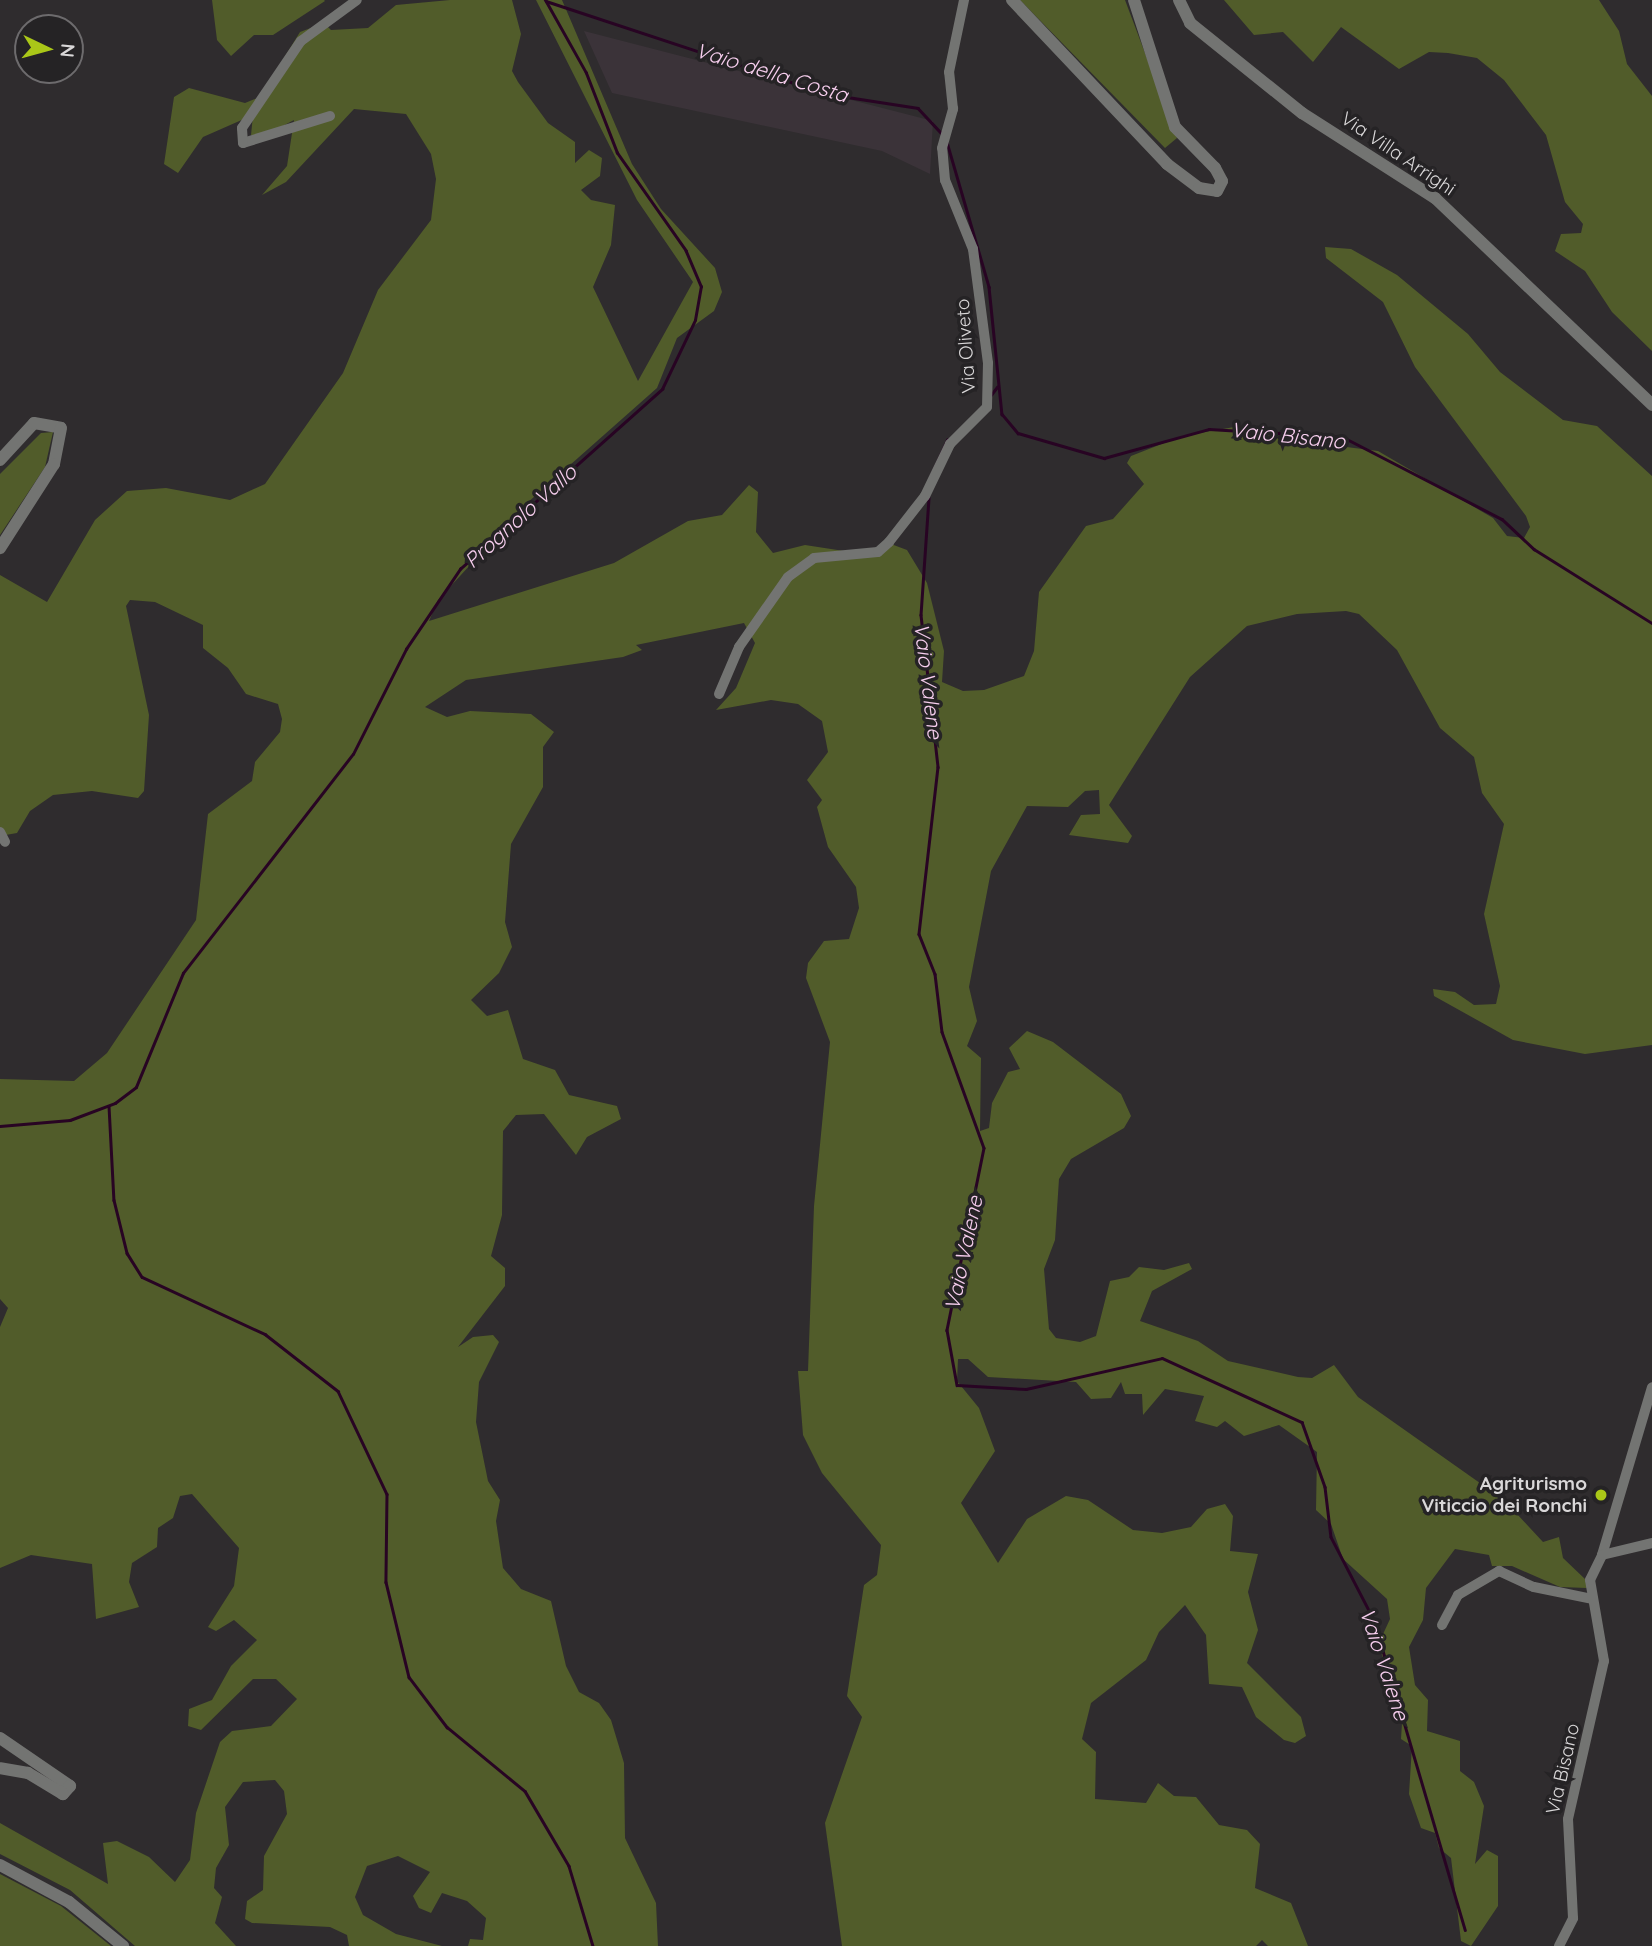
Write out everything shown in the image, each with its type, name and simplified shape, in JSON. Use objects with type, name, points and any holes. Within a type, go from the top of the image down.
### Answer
[{"type":"street","points":[[330,116],[243,143],[242,128],[301,41],[357,0]]},
{"type":"street","name":"Via Oliveto","points":[[719,694],[739,647],[788,577],[836,551],[878,552],[925,496],[950,444],[986,407],[988,363],[973,249],[945,180],[942,148],[953,109],[949,72],[964,0]]},
{"type":"street","points":[[1013,0],[1167,164],[1199,188],[1217,191],[1222,180],[1216,168],[1175,127],[1134,0]]},
{"type":"street","name":"Via Villa Arrighi","points":[[1179,0],[1190,23],[1302,113],[1435,198],[1652,405]]},
{"type":"street","points":[[0,460],[34,423],[61,428],[54,464],[0,548]]},
{"type":"street","name":"Via Bisano","points":[[1559,1946],[1573,1918],[1568,1819],[1604,1661],[1590,1580],[1602,1555],[1652,1387]]},
{"type":"street","points":[[1602,1555],[1652,1543]]},
{"type":"street","points":[[1442,1625],[1458,1595],[1499,1570],[1534,1587],[1592,1600]]},
{"type":"street","points":[[0,1738],[70,1786],[63,1794],[28,1773],[0,1768]]},
{"type":"street","points":[[0,1865],[69,1902],[123,1946]]},
{"type":"shaded area","points":[[584,31],[933,121],[930,174],[882,151],[612,93]]},
{"type":"green space","points":[[212,0],[325,1],[273,35],[254,35],[231,56],[217,40]]},
{"type":"green space","points":[[450,0],[512,0],[521,34],[512,71],[518,82],[548,123],[575,142],[575,163],[589,150],[602,158],[600,176],[581,190],[591,200],[615,205],[611,245],[593,287],[638,381],[693,282],[637,200],[536,0],[562,0],[632,164],[661,209],[715,268],[722,292],[714,311],[677,338],[657,388],[526,504],[438,600],[429,621],[614,563],[688,521],[722,515],[749,485],[758,492],[756,532],[773,553],[805,545],[857,553],[891,544],[907,550],[927,583],[944,651],[942,682],[963,691],[984,690],[1024,676],[1034,651],[1039,592],[1086,526],[1113,519],[1144,484],[1127,463],[1131,456],[1182,436],[1240,426],[1291,440],[1378,451],[1493,518],[1507,536],[1524,538],[1530,527],[1526,516],[1415,367],[1383,302],[1326,258],[1325,247],[1351,249],[1397,275],[1468,334],[1500,372],[1563,420],[1597,426],[1652,476],[1652,1045],[1585,1054],[1513,1040],[1434,996],[1433,989],[1455,992],[1474,1005],[1496,1004],[1500,986],[1484,914],[1504,824],[1482,793],[1474,757],[1440,728],[1397,650],[1359,614],[1346,611],[1297,614],[1247,626],[1190,677],[1109,805],[1132,836],[1128,843],[1069,835],[1081,815],[1100,814],[1099,790],[1085,791],[1068,807],[1027,806],[991,871],[969,987],[977,1021],[967,1046],[981,1058],[980,1131],[989,1128],[992,1103],[1008,1072],[1020,1069],[1009,1048],[1027,1031],[1053,1042],[1121,1094],[1131,1116],[1124,1128],[1071,1159],[1059,1179],[1055,1240],[1044,1269],[1049,1329],[1056,1338],[1080,1342],[1096,1336],[1110,1281],[1129,1277],[1139,1267],[1164,1270],[1189,1263],[1192,1269],[1152,1291],[1140,1321],[1198,1341],[1228,1361],[1298,1377],[1312,1378],[1334,1365],[1358,1397],[1504,1500],[1543,1542],[1559,1537],[1563,1558],[1585,1579],[1587,1588],[1560,1587],[1512,1566],[1492,1566],[1489,1555],[1455,1549],[1426,1588],[1423,1620],[1409,1647],[1415,1685],[1428,1700],[1427,1731],[1460,1741],[1460,1771],[1474,1782],[1484,1806],[1475,1864],[1487,1850],[1498,1856],[1498,1906],[1471,1946],[1461,1941],[1451,1858],[1439,1848],[1435,1833],[1421,1828],[1409,1794],[1412,1746],[1401,1739],[1403,1707],[1378,1645],[1390,1619],[1387,1599],[1343,1559],[1331,1524],[1316,1510],[1317,1452],[1279,1425],[1244,1436],[1225,1421],[1217,1427],[1195,1421],[1204,1396],[1165,1389],[1143,1415],[1142,1394],[1125,1394],[1121,1382],[1111,1398],[1091,1399],[1076,1382],[988,1377],[968,1359],[958,1359],[957,1381],[979,1408],[995,1451],[961,1503],[998,1563],[1027,1519],[1066,1496],[1088,1500],[1133,1530],[1162,1533],[1191,1527],[1207,1509],[1225,1504],[1233,1516],[1230,1551],[1258,1554],[1248,1592],[1258,1630],[1247,1663],[1301,1717],[1306,1736],[1295,1743],[1284,1740],[1256,1717],[1242,1687],[1209,1684],[1206,1635],[1185,1605],[1159,1632],[1146,1660],[1091,1703],[1082,1739],[1096,1752],[1095,1799],[1146,1803],[1158,1783],[1174,1796],[1196,1797],[1219,1825],[1247,1830],[1260,1844],[1255,1888],[1291,1903],[1308,1946],[1268,1946],[1262,1940],[1256,1946],[842,1946],[825,1823],[862,1717],[847,1696],[864,1585],[877,1575],[881,1545],[822,1473],[803,1435],[798,1371],[808,1371],[814,1206],[830,1042],[806,978],[808,963],[824,941],[849,939],[859,908],[856,887],[828,847],[817,807],[822,800],[807,780],[828,752],[822,721],[798,704],[771,700],[716,710],[736,688],[755,643],[744,623],[636,645],[642,650],[623,657],[466,680],[425,707],[447,717],[470,711],[531,714],[554,732],[543,747],[543,787],[511,844],[505,922],[512,947],[499,973],[471,1000],[487,1016],[508,1010],[523,1059],[555,1070],[569,1095],[617,1106],[621,1119],[587,1137],[576,1155],[544,1114],[516,1115],[503,1131],[502,1215],[491,1256],[505,1268],[505,1286],[458,1347],[473,1337],[493,1335],[499,1342],[479,1382],[476,1422],[488,1481],[500,1500],[496,1521],[503,1568],[521,1589],[551,1601],[566,1666],[579,1692],[599,1703],[611,1720],[624,1763],[625,1838],[656,1903],[658,1946],[468,1946],[470,1939],[483,1940],[486,1918],[467,1901],[442,1893],[431,1913],[419,1908],[413,1896],[430,1872],[398,1856],[367,1866],[355,1897],[363,1915],[396,1934],[442,1946],[349,1946],[347,1935],[330,1927],[252,1923],[245,1919],[247,1901],[263,1890],[264,1856],[287,1814],[284,1791],[275,1780],[243,1782],[225,1807],[229,1845],[216,1868],[214,1888],[222,1897],[215,1923],[236,1946],[135,1946],[70,1890],[0,1854],[0,1823],[108,1884],[103,1843],[117,1841],[149,1857],[175,1882],[190,1860],[196,1813],[220,1742],[232,1731],[271,1726],[297,1699],[276,1679],[253,1679],[201,1730],[188,1726],[189,1709],[212,1700],[231,1666],[257,1640],[234,1620],[216,1631],[208,1627],[234,1586],[239,1548],[192,1494],[180,1496],[173,1518],[158,1528],[157,1547],[132,1563],[129,1582],[139,1607],[96,1619],[92,1564],[31,1555],[0,1568],[0,1327],[8,1308],[0,1299],[0,1079],[74,1081],[107,1053],[196,920],[208,814],[252,781],[255,762],[280,732],[282,719],[278,704],[246,694],[228,668],[203,648],[203,625],[155,602],[130,600],[126,606],[149,715],[144,791],[138,798],[92,791],[53,795],[30,811],[17,833],[0,836],[0,575],[47,602],[95,520],[127,491],[166,488],[230,500],[265,484],[343,373],[378,290],[431,220],[436,179],[431,154],[406,114],[354,109],[286,182],[262,195],[287,166],[294,120],[262,137],[251,135],[253,115],[203,137],[178,173],[164,164],[174,97],[189,88],[245,103],[260,97],[300,32],[324,23],[331,30],[368,28],[396,5]]},
{"type":"green space","points":[[1020,0],[1125,0],[1177,138],[1165,148]]},
{"type":"green space","points":[[1224,0],[1599,0],[1619,31],[1627,64],[1652,96],[1652,351],[1612,312],[1585,271],[1555,251],[1561,234],[1581,233],[1583,224],[1565,202],[1546,135],[1504,80],[1477,58],[1448,53],[1429,52],[1399,69],[1341,27],[1313,62],[1283,32],[1254,35]]},
{"type":"green space","points":[[53,432],[45,467],[0,535],[0,474],[41,433]]},
{"type":"green space","points":[[0,1874],[61,1906],[111,1946],[0,1946]]},
{"type":"waterway","name":"Prognolo Vallo","points":[[0,1126],[70,1120],[115,1103],[136,1087],[183,973],[353,754],[406,649],[460,569],[662,389],[695,320],[701,287],[686,251],[617,153],[586,73],[545,0]]},
{"type":"waterway","name":"Vaio della Costa","points":[[546,1],[828,94],[918,108],[942,134]]},
{"type":"waterway","name":"Vaio Bisano","points":[[947,142],[989,287],[1002,414],[1018,433],[1104,458],[1209,429],[1343,437],[1502,519],[1534,549],[1652,623]]},
{"type":"waterway","name":"Vaio Bisano","points":[[991,395],[997,387]]},
{"type":"waterway","name":"Vaio Valene","points":[[930,477],[947,440]]},
{"type":"waterway","name":"Vaio Valene","points":[[929,498],[921,615],[938,767],[919,934],[935,974],[942,1032],[984,1148],[947,1330],[957,1385],[1026,1389],[1162,1358],[1302,1422],[1325,1487],[1331,1537],[1374,1620],[1465,1930]]},
{"type":"waterway","points":[[109,1106],[114,1200],[127,1253],[142,1277],[265,1334],[338,1391],[387,1494],[386,1582],[409,1677],[447,1727],[525,1791],[569,1866],[593,1946]]},
{"type":"place","name":"Agriturismo Viticcio dei Ronchi","points":[[1601,1495]]}]
